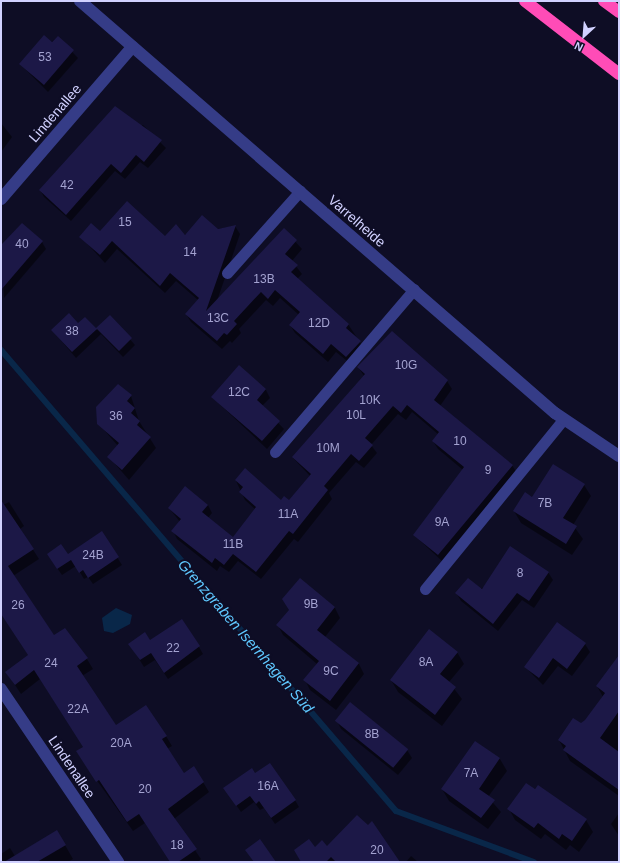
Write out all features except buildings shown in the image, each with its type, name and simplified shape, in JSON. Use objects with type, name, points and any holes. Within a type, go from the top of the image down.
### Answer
[{"type":"highway","points":[[525,1],[619,74]]},
{"type":"highway","points":[[604,1],[619,12]]},
{"type":"street","name":"Varrelheide","points":[[80,1],[414,289],[563,420],[619,456]]},
{"type":"street","name":"Lindenallee","points":[[1,199],[132,47]]},
{"type":"street","name":"Lindenallee","points":[[1,689],[118,862]]},
{"type":"lane","points":[[227,273],[300,191]]},
{"type":"lane","points":[[275,452],[414,289]]},
{"type":"lane","points":[[425,589],[563,420]]},
{"type":"water","points":[[116,608],[132,615],[130,624],[113,633],[104,631],[102,618]]},
{"type":"waterway","name":"Grenzgraben Isernhagen Süd","points":[[1,350],[396,811],[534,862]]}]
